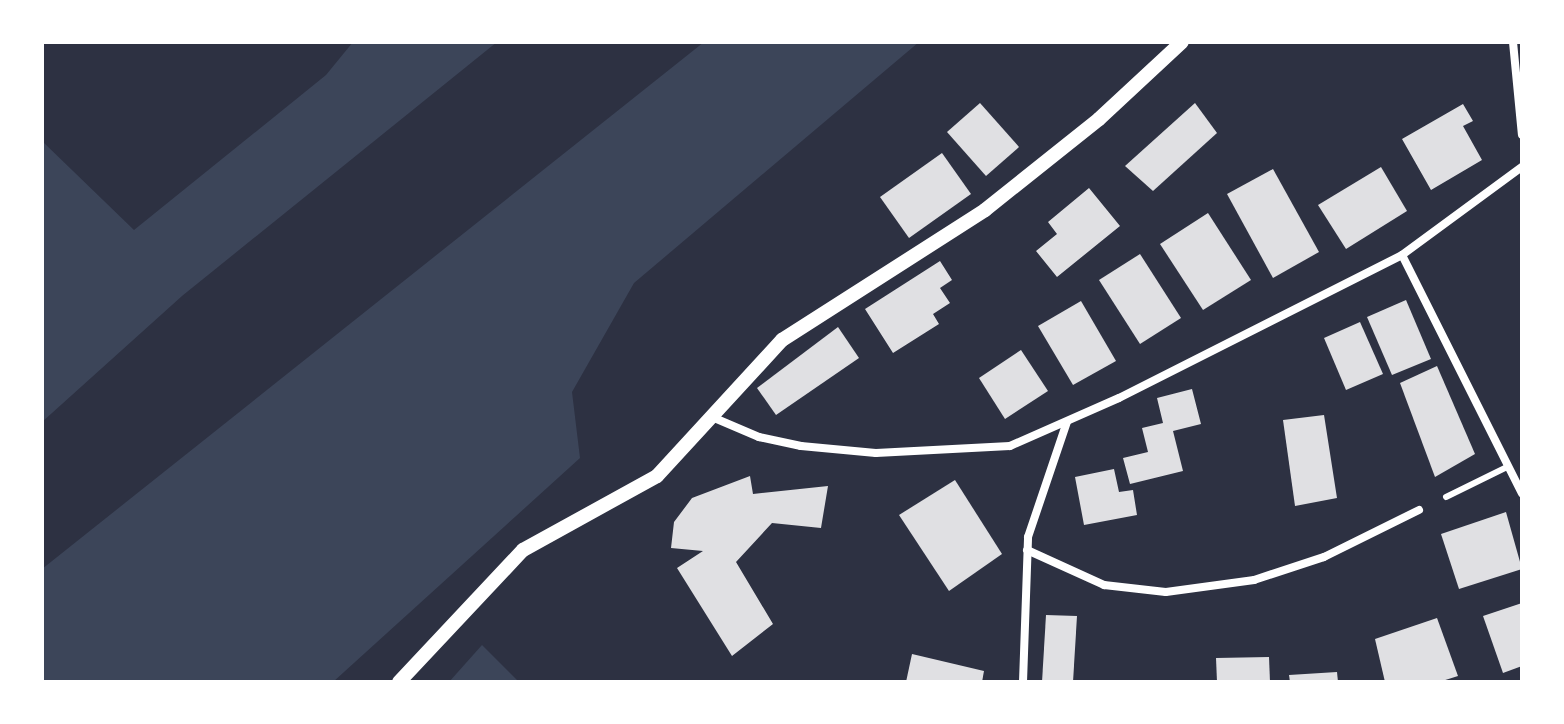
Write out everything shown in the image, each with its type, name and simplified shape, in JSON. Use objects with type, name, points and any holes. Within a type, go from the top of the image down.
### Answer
[{"type":"street","points":[[399,682],[523,550],[657,476],[782,340],[862,284],[985,210],[1099,119],[1182,42]]},
{"type":"street","points":[[1513,42],[1522,135]]},
{"type":"street","points":[[712,417],[787,443],[876,453],[1010,446],[1067,422],[1402,255],[1522,167]]},
{"type":"street","points":[[1402,255],[1522,494]]},
{"type":"street","points":[[1023,682],[1027,550],[1039,496],[1067,422]]},
{"type":"street","points":[[1027,550],[1104,585],[1166,592],[1268,576],[1324,557],[1419,510]]},
{"type":"lane","points":[[1446,497],[1507,467]]},
{"type":"shaded area","points":[[353,42],[497,42],[182,296],[42,422],[42,141],[134,230],[326,75]]},
{"type":"shaded area","points":[[704,42],[919,42],[634,283],[572,392],[580,458],[333,682],[42,682],[42,569]]},
{"type":"shaded area","points":[[482,645],[519,682],[449,682]]},
{"type":"building","points":[[980,103],[1019,147],[986,176],[947,132]]},
{"type":"building","points":[[1195,103],[1217,133],[1153,191],[1125,166]]},
{"type":"building","points":[[1463,104],[1473,121],[1463,126],[1482,160],[1431,190],[1402,139]]},
{"type":"building","points":[[942,153],[971,194],[909,238],[880,197]]},
{"type":"building","points":[[1381,167],[1407,211],[1346,249],[1318,205]]},
{"type":"building","points":[[1273,169],[1319,252],[1273,278],[1227,194]]},
{"type":"building","points":[[1089,188],[1120,226],[1057,277],[1036,251],[1057,234],[1048,222]]},
{"type":"building","points":[[1208,213],[1251,280],[1203,310],[1160,244]]},
{"type":"building","points":[[1140,254],[1181,318],[1140,344],[1099,280]]},
{"type":"building","points":[[940,261],[952,280],[940,288],[950,303],[933,314],[939,324],[893,353],[865,309]]},
{"type":"building","points":[[1406,300],[1431,359],[1392,375],[1367,317]]},
{"type":"building","points":[[1081,301],[1116,361],[1073,385],[1038,326]]},
{"type":"building","points":[[1360,322],[1383,374],[1346,390],[1324,338]]},
{"type":"building","points":[[838,327],[859,358],[776,415],[757,388]]},
{"type":"building","points":[[1021,350],[1048,391],[1005,419],[979,378]]},
{"type":"building","points":[[1437,366],[1475,454],[1435,477],[1400,383]]},
{"type":"building","points":[[1192,389],[1201,424],[1173,431],[1183,471],[1130,484],[1123,458],[1148,452],[1142,428],[1163,423],[1157,398]]},
{"type":"building","points":[[1324,415],[1337,498],[1295,506],[1283,420]]},
{"type":"building","points":[[1114,469],[1119,492],[1133,490],[1137,515],[1084,525],[1075,477]]},
{"type":"building","points":[[750,476],[753,494],[828,486],[821,528],[772,523],[736,562],[773,624],[732,656],[677,568],[703,551],[671,548],[674,522],[692,498]]},
{"type":"building","points":[[955,480],[1002,554],[949,591],[899,515]]},
{"type":"building","points":[[1506,512],[1522,569],[1459,589],[1441,534]]},
{"type":"building","points":[[1522,603],[1522,666],[1503,673],[1483,616]]},
{"type":"building","points":[[1046,615],[1077,616],[1073,682],[1042,682]]},
{"type":"building","points":[[1437,618],[1458,676],[1439,682],[1385,682],[1375,639]]},
{"type":"building","points":[[912,654],[984,671],[982,682],[906,682]]},
{"type":"building","points":[[1269,657],[1270,682],[1217,682],[1216,658]]},
{"type":"building","points":[[1337,672],[1338,682],[1290,682],[1289,675]]}]
